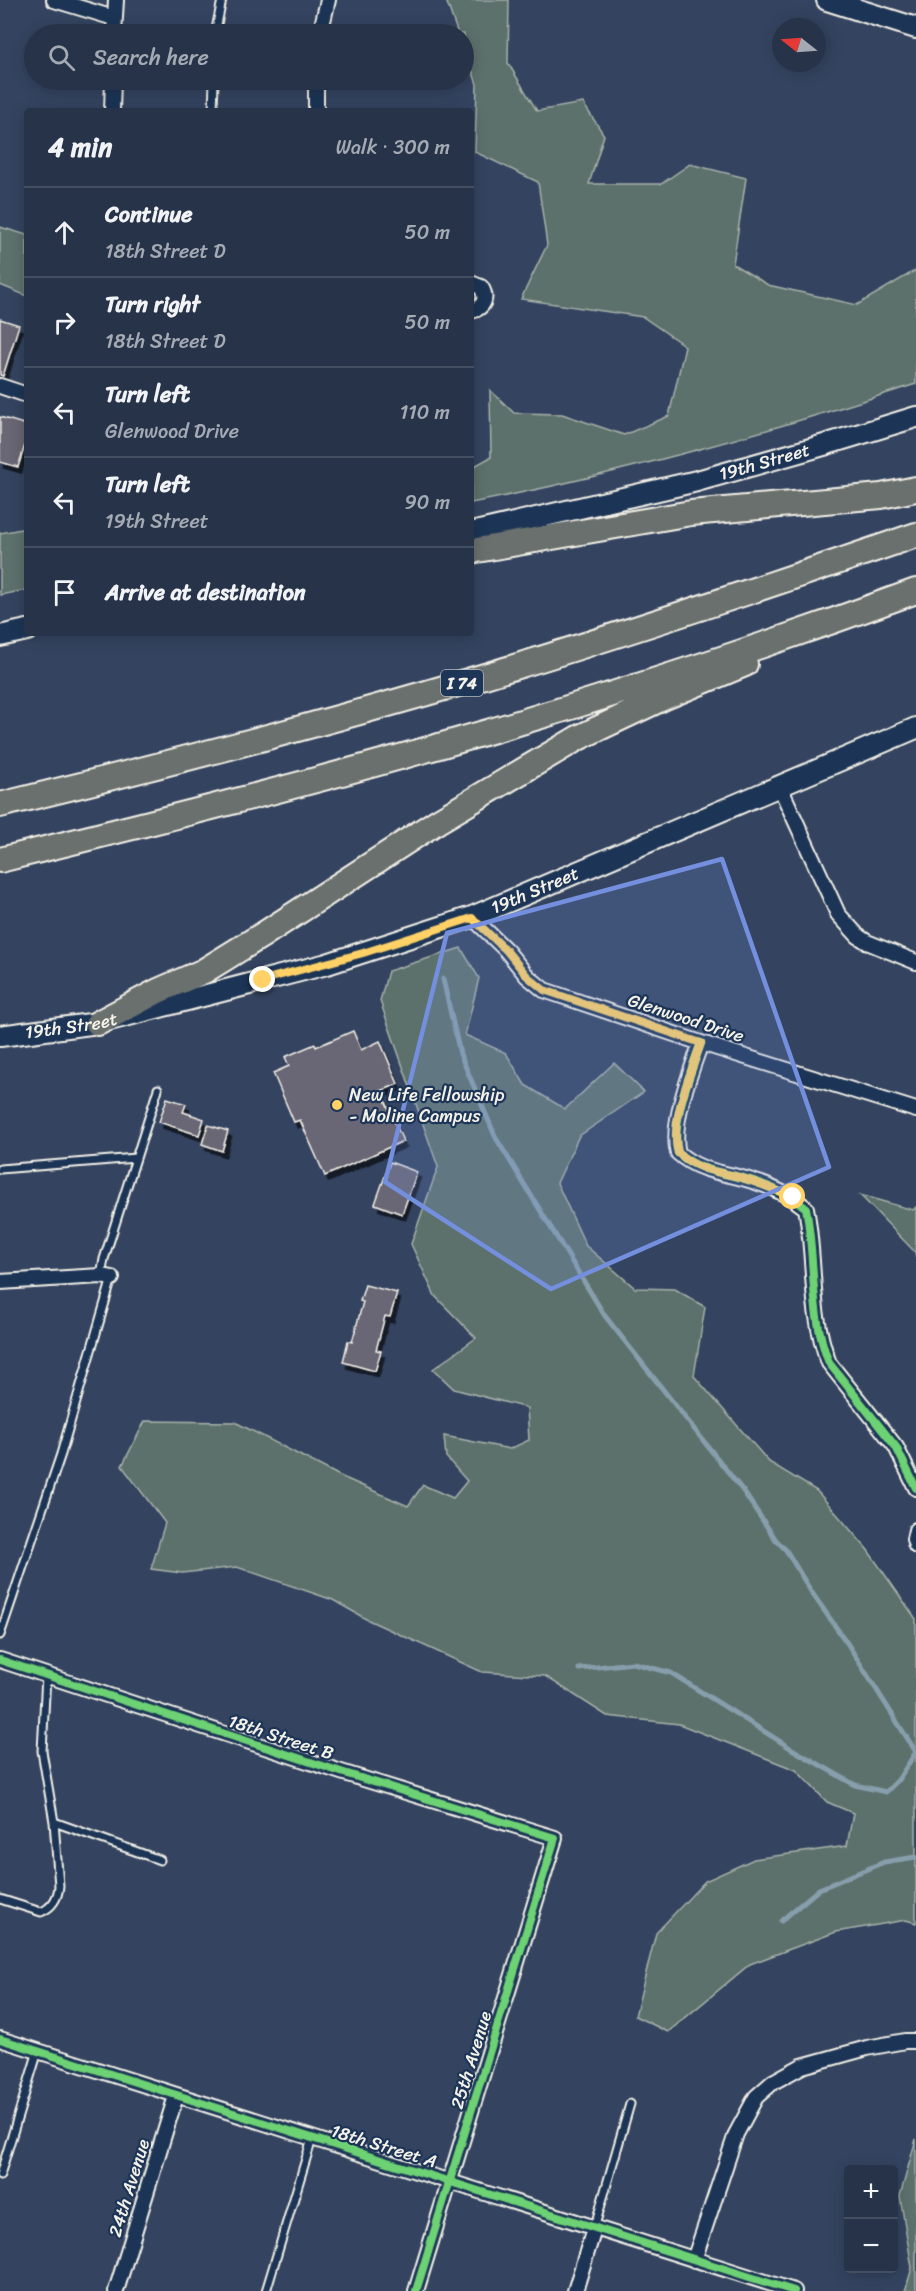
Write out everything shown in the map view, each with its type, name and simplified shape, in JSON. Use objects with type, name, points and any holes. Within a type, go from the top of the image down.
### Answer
[{"type":"highway","points":[[474,550],[691,513],[881,496],[916,489]]},
{"type":"highway","name":"I 74","points":[[0,805],[147,769],[478,678],[682,614],[916,535]]},
{"type":"highway","points":[[0,860],[160,821],[460,740],[638,686],[916,591]]},
{"type":"highway","points":[[98,1023],[224,958],[438,821],[578,738],[848,616]]},
{"type":"main road","points":[[827,0],[916,28]]},
{"type":"main road","name":"19th Street","points":[[474,532],[697,481],[824,446],[916,417]]},
{"type":"main road","points":[[0,636],[24,631]]},
{"type":"main road","name":"19th Street","points":[[0,1036],[98,1023],[327,964],[472,918],[916,728]]},
{"type":"street","points":[[54,0],[114,18]]},
{"type":"street","points":[[114,24],[116,0]]},
{"type":"street","points":[[322,24],[328,0]]},
{"type":"street","points":[[112,108],[113,90]]},
{"type":"street","points":[[316,90],[316,108]]},
{"type":"street","points":[[474,284],[481,287],[484,300],[478,309],[474,310]]},
{"type":"street","points":[[0,386],[24,394]]},
{"type":"street","points":[[780,787],[838,914],[858,936],[867,942],[916,962]]},
{"type":"street","name":"Glenwood Drive","points":[[472,918],[506,950],[527,976],[544,990],[701,1043],[916,1110]]},
{"type":"street","points":[[701,1043],[687,1083],[676,1131],[678,1153],[689,1163],[709,1172],[735,1176],[771,1187],[793,1197],[806,1208],[815,1308],[829,1363],[896,1447],[916,1488]]},
{"type":"street","points":[[0,1282],[107,1277]]},
{"type":"street","points":[[916,1530],[914,1539],[916,1546]]},
{"type":"street","name":"18th Street B","points":[[0,1660],[341,1772],[555,1838]]},
{"type":"street","name":"25th Avenue","points":[[416,2291],[555,1838]]},
{"type":"street","name":"18th Street A","points":[[0,2039],[794,2291]]},
{"type":"street","points":[[694,2260],[736,2134],[756,2097],[773,2082],[802,2066],[867,2048],[916,2041]]},
{"type":"street","name":"24th Avenue","points":[[116,2291],[176,2096]]},
{"type":"street","points":[[575,2291],[594,2229]]},
{"type":"lane","points":[[217,24],[222,0]]},
{"type":"lane","points":[[213,108],[214,90]]},
{"type":"lane","points":[[0,1635],[61,1454],[136,1158],[158,1089]]},
{"type":"lane","points":[[0,1169],[136,1158]]},
{"type":"lane","points":[[0,1899],[41,1912],[52,1904],[58,1895],[60,1886],[54,1822],[42,1751],[46,1676]]},
{"type":"lane","points":[[54,1822],[160,1860]]},
{"type":"lane","points":[[0,2175],[38,2051]]},
{"type":"lane","points":[[594,2229],[630,2104]]},
{"type":"lane","points":[[266,2291],[312,2139]]},
{"type":"highlighted area","points":[[722,859],[829,1167],[551,1289],[385,1182],[447,933]]},
{"type":"green space","points":[[446,0],[509,0],[508,63],[537,111],[583,103],[604,135],[589,184],[661,184],[690,164],[746,178],[733,264],[768,285],[857,305],[916,270],[916,384],[640,465],[474,502],[474,466],[491,457],[490,390],[514,413],[562,414],[624,435],[669,416],[685,346],[643,317],[521,299],[547,245],[538,182],[475,152],[477,84],[474,76],[474,24],[454,24]]},
{"type":"green space","points":[[0,227],[24,234],[24,295],[0,285]]},
{"type":"green space","points":[[24,529],[24,591],[0,595],[0,533]]},
{"type":"green space","points":[[461,948],[479,978],[465,1035],[506,1053],[525,1085],[565,1109],[614,1063],[644,1092],[579,1136],[557,1183],[586,1246],[635,1288],[675,1289],[705,1307],[694,1376],[769,1462],[817,1491],[867,1549],[916,1619],[916,1923],[906,1920],[836,1932],[750,1964],[668,2032],[635,2016],[656,1933],[705,1881],[754,1859],[847,1846],[853,1813],[827,1802],[796,1770],[679,1724],[607,1716],[545,1676],[482,1672],[366,1619],[333,1600],[237,1567],[182,1573],[151,1569],[165,1523],[122,1466],[145,1421],[235,1422],[340,1476],[408,1506],[423,1485],[453,1498],[467,1481],[446,1457],[444,1436],[510,1449],[529,1440],[527,1408],[454,1389],[433,1369],[476,1338],[435,1296],[411,1244],[438,1167],[380,1001],[388,971]]},
{"type":"green space","points":[[860,1195],[913,1210],[916,1207],[916,1258],[915,1252]]},
{"type":"green space","points":[[916,2139],[916,2291],[905,2291],[912,2268],[900,2196]]},
{"type":"building","points":[[0,319],[19,325],[3,376],[0,375]]},
{"type":"building","points":[[0,417],[24,424],[24,448],[18,467],[0,462]]},
{"type":"building","name":"New Life Fellowship - Moline Campus","points":[[353,1031],[361,1050],[380,1041],[398,1084],[381,1091],[403,1141],[325,1176],[300,1120],[294,1122],[273,1073],[289,1066],[285,1057]]},
{"type":"building","points":[[167,1098],[186,1104],[183,1112],[204,1119],[199,1135],[159,1122]]},
{"type":"building","points":[[208,1125],[228,1131],[222,1151],[202,1144]]},
{"type":"building","points":[[390,1162],[417,1172],[402,1214],[375,1204]]},
{"type":"building","points":[[365,1285],[397,1293],[390,1317],[385,1316],[376,1350],[381,1351],[375,1371],[343,1362],[348,1341],[352,1342],[363,1302],[360,1301]]},
{"type":"waterway","points":[[443,979],[460,1054],[496,1138],[605,1316],[743,1491],[776,1540],[786,1550],[916,1752]]},
{"type":"waterway","points":[[579,1669],[633,1663],[671,1673],[792,1749],[855,1785],[886,1792],[898,1780],[916,1752]]},
{"type":"waterway","points":[[781,1921],[819,1889],[884,1862],[916,1857]]},
{"type":"cycle path","points":[[701,1043],[679,1113],[676,1141],[678,1153],[704,1168],[772,1188],[806,1208],[818,1325],[829,1363],[896,1447],[916,1488]]},
{"type":"cycle path","points":[[0,1660],[341,1772],[555,1838],[416,2291]]},
{"type":"cycle path","points":[[0,2039],[794,2291]]},
{"type":"place","name":"New Life Fellowship - Moline Campus","points":[[337,1105]]},
{"type":"route","points":[[263,980],[327,964],[472,918],[506,950],[527,976],[544,990],[701,1043],[687,1083],[676,1131],[678,1153],[689,1163],[709,1172],[735,1176],[771,1187],[793,1197]]}]
